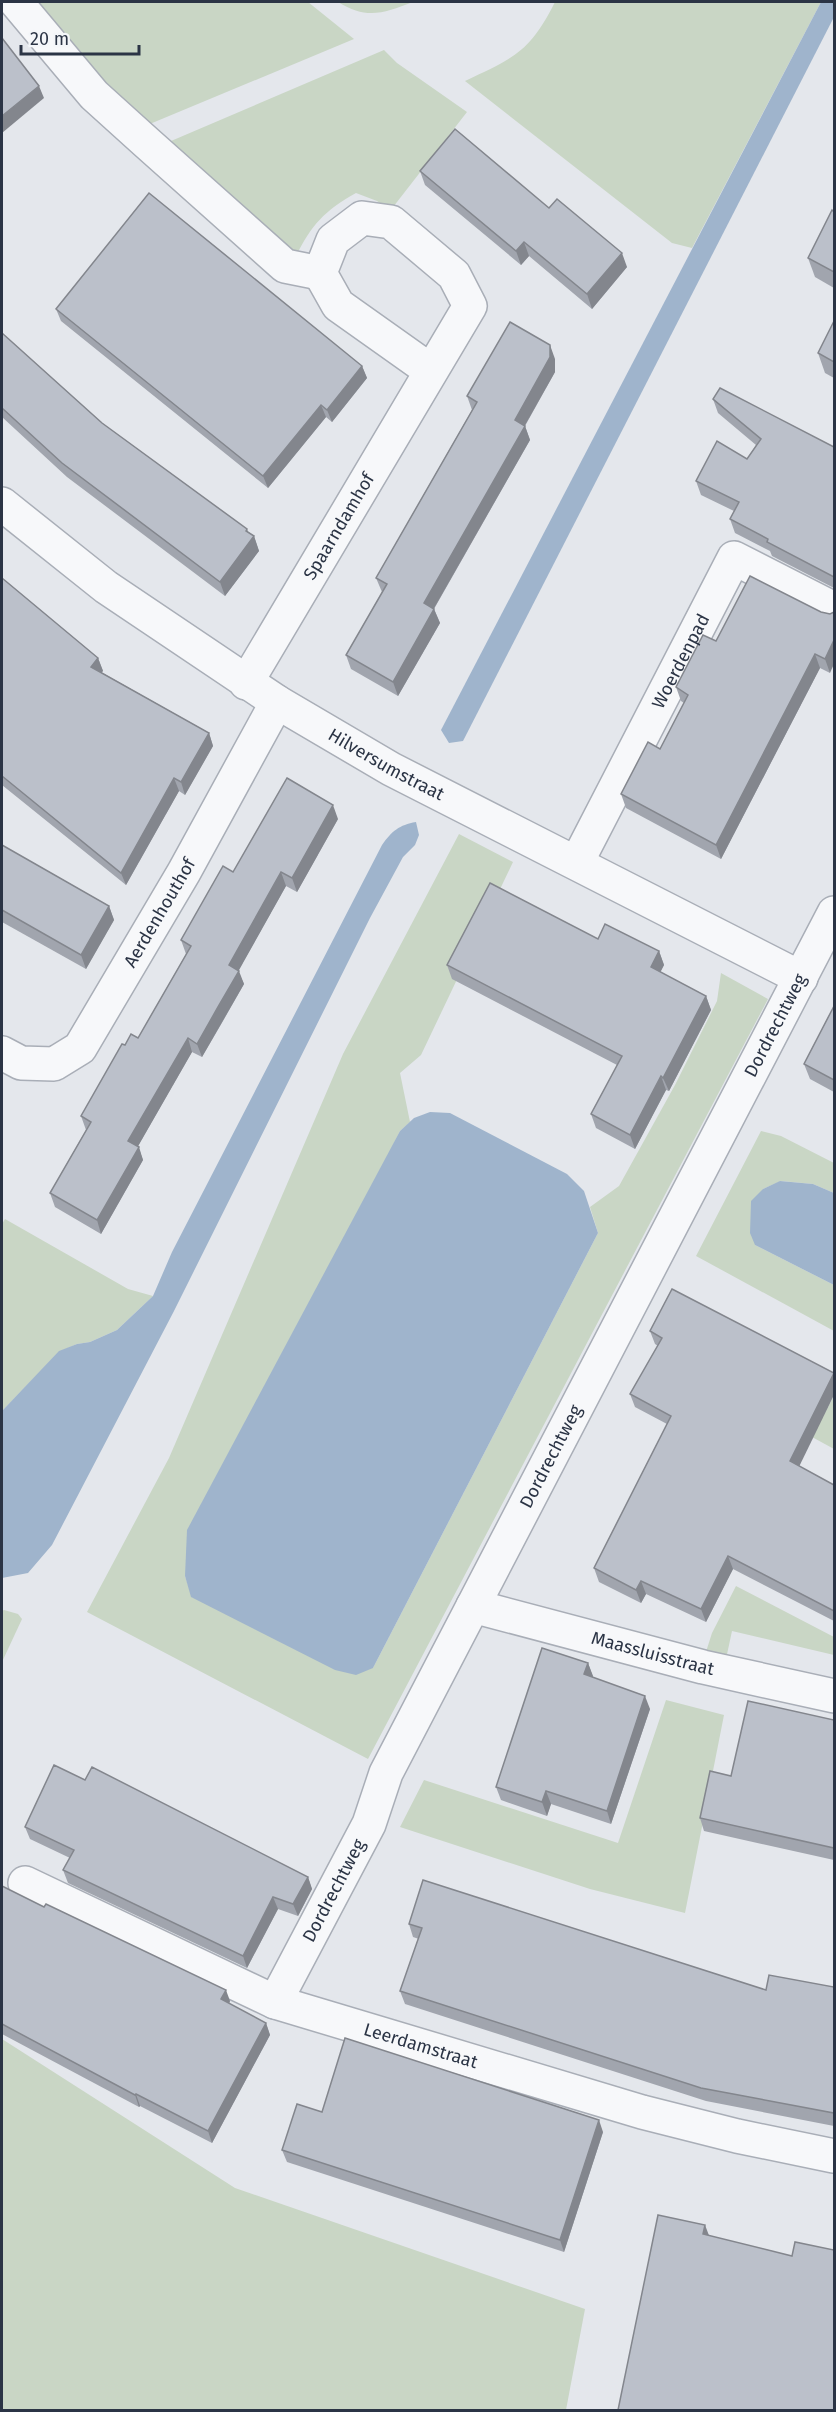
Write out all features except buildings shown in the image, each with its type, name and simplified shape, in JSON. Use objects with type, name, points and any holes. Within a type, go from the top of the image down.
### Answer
[{"type":"street","points":[[16,2],[94,94],[163,158],[285,266],[320,273],[338,304],[431,371]]},
{"type":"street","name":"Spaarndamhof","points":[[246,683],[470,306],[454,275],[391,222],[362,218],[333,240],[320,273]]},
{"type":"street","name":"Hilversumstraat","points":[[2,504],[106,587],[276,702],[391,769],[801,978]]},
{"type":"street","name":"Woerdenpad","points":[[577,862],[734,558],[834,609]]},
{"type":"street","name":"Aerdenhouthof","points":[[2,1053],[21,1063],[54,1064],[80,1048],[184,872],[276,702]]},
{"type":"street","name":"Dordrechtweg","points":[[275,2002],[369,1824],[386,1773],[834,913]]},
{"type":"street","name":"Maassluisstraat","points":[[473,1606],[703,1667],[834,1695]]},
{"type":"street","name":"Leerdamstraat","points":[[25,1883],[275,2002],[642,2112],[737,2136],[834,2156]]},
{"type":"green space","points":[[35,2],[308,2],[354,39],[145,126],[112,92]]},
{"type":"green space","points":[[338,2],[413,2],[384,12],[367,13],[348,8]]},
{"type":"green space","points":[[555,2],[821,2],[692,248],[672,243],[465,81],[519,52],[537,32]]},
{"type":"green space","points":[[384,50],[397,63],[467,112],[390,211],[377,201],[356,193],[334,207],[318,222],[305,239],[293,262],[164,144]]},
{"type":"green space","points":[[459,834],[513,862],[421,1055],[400,1073],[410,1122],[400,1131],[185,1576],[192,1597],[373,1668],[598,1233],[590,1207],[619,1186],[675,1085],[717,1001],[721,973],[768,999],[368,1759],[87,1612],[169,1458],[343,1054]]},
{"type":"green space","points":[[761,1131],[781,1136],[834,1163],[834,1193],[813,1184],[781,1181],[763,1189],[755,1245],[834,1285],[834,1331],[696,1256]]},
{"type":"green space","points":[[5,1219],[128,1289],[153,1296],[117,1330],[59,1352],[2,1411],[2,1224]]},
{"type":"green space","points":[[834,1396],[834,1449],[812,1437]]},
{"type":"green space","points":[[736,1586],[834,1637],[834,1655],[732,1631],[726,1659],[705,1655],[712,1633]]},
{"type":"green space","points":[[2,1611],[18,1614],[22,1619],[2,1662]]},
{"type":"green space","points":[[666,1700],[724,1715],[685,1913],[590,1889],[400,1827],[424,1780],[618,1843]]},
{"type":"green space","points":[[2,2039],[235,2188],[585,2309],[566,2410],[2,2410]]},
{"type":"water","points":[[821,2],[834,2],[834,17],[463,741],[449,743],[441,730]]},
{"type":"water","points":[[416,822],[419,835],[415,845],[403,857],[370,918],[174,1311],[52,1545],[28,1573],[2,1578],[2,1411],[59,1351],[90,1342],[117,1330],[153,1296],[172,1252],[382,845],[396,829]]},
{"type":"water","points":[[430,1112],[450,1113],[567,1174],[584,1191],[598,1233],[373,1668],[356,1675],[335,1670],[191,1597],[185,1576],[187,1530],[400,1131],[414,1118]]},
{"type":"water","points":[[780,1181],[813,1184],[834,1193],[834,1285],[755,1245],[750,1233],[751,1201],[763,1189]]}]
